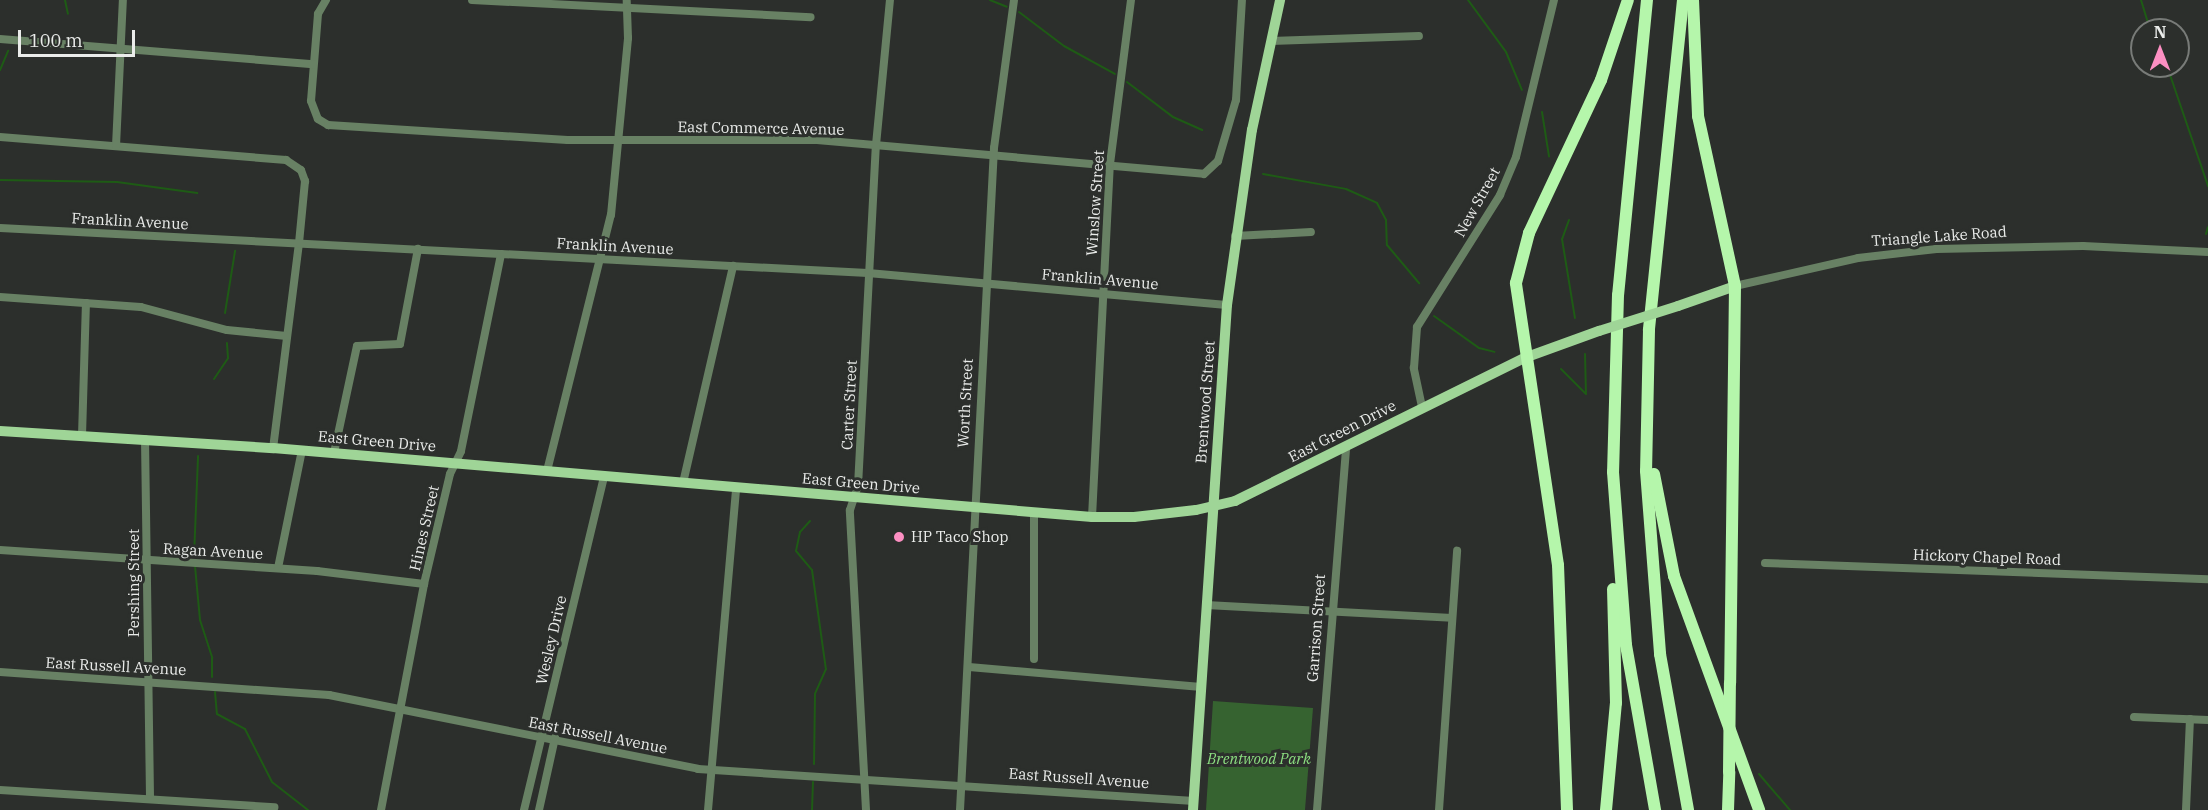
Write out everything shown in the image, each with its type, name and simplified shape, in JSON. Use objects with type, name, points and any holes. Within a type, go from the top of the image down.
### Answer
[{"type":"highway","points":[[1567,810],[1562,617],[1527,357],[1516,300],[1521,254],[1601,80],[1628,0]]},
{"type":"highway","points":[[1647,0],[1618,295],[1613,472],[1626,645],[1654,810]]},
{"type":"highway","points":[[1683,0],[1646,389],[1655,608],[1688,810]]},
{"type":"highway","points":[[1693,0],[1698,116],[1735,286],[1728,810]]},
{"type":"highway","points":[[1646,389],[1667,550],[1760,810]]},
{"type":"highway","points":[[1606,810],[1616,703],[1608,496],[1613,472]]},
{"type":"main road","name":"Brentwood Street","points":[[1193,805],[1227,305],[1235,236],[1280,0]]},
{"type":"main road","name":"Triangle Lake Road","points":[[1678,306],[1735,286]]},
{"type":"main road","name":"East Green Drive","points":[[0,431],[302,450],[1092,517],[1212,508],[1346,448],[1422,407],[1527,357],[1678,306]]},
{"type":"street","points":[[116,146],[123,0]]},
{"type":"street","points":[[472,0],[629,10],[811,17]]},
{"type":"street","points":[[548,471],[598,258],[611,214],[629,10],[627,0]]},
{"type":"street","name":"Carter Street","points":[[866,810],[850,510],[855,498],[876,145],[890,0]]},
{"type":"street","name":"Worth Street","points":[[960,810],[994,155],[1014,0]]},
{"type":"street","name":"Winslow Street","points":[[1092,517],[1110,164],[1131,0]]},
{"type":"street","name":"East Commerce Avenue","points":[[313,64],[312,109],[318,119],[328,125],[619,141],[766,139],[876,145],[1204,174],[1218,161],[1236,100],[1242,0]]},
{"type":"street","name":"New Street","points":[[1422,407],[1414,368],[1417,327],[1504,186],[1528,117],[1554,0]]},
{"type":"street","points":[[0,39],[313,64],[324,1]]},
{"type":"street","points":[[1271,41],[1419,36]]},
{"type":"street","points":[[0,137],[116,146],[295,165],[305,181],[273,448]]},
{"type":"street","name":"Franklin Avenue","points":[[0,228],[868,273],[1227,305]]},
{"type":"street","points":[[1235,236],[1311,232]]},
{"type":"street","name":"Triangle Lake Road","points":[[1735,286],[1858,258],[1936,249],[2083,246],[2208,252]]},
{"type":"street","points":[[334,453],[357,346],[400,344],[417,249]]},
{"type":"street","name":"Hines Street","points":[[381,810],[424,584],[456,463],[501,254]]},
{"type":"street","points":[[683,483],[733,266]]},
{"type":"street","points":[[0,297],[141,308],[227,330],[287,336]]},
{"type":"street","points":[[82,436],[86,303]]},
{"type":"street","name":"Pershing Street","points":[[145,439],[150,799]]},
{"type":"street","name":"Garrison Street","points":[[1317,810],[1330,611],[1346,448]]},
{"type":"street","points":[[278,568],[302,450]]},
{"type":"street","name":"Wesley Drive","points":[[524,810],[604,476]]},
{"type":"street","points":[[708,810],[709,770],[736,488]]},
{"type":"street","points":[[1034,513],[1034,659]]},
{"type":"street","name":"Ragan Avenue","points":[[0,550],[278,568],[424,584]]},
{"type":"street","points":[[1439,810],[1457,551]]},
{"type":"street","name":"Hickory Chapel Road","points":[[1765,563],[2208,579]]},
{"type":"street","points":[[1206,605],[1452,618]]},
{"type":"street","points":[[969,667],[1201,687]]},
{"type":"street","name":"East Russell Avenue","points":[[0,672],[307,693],[400,707],[709,770],[962,783],[1193,805]]},
{"type":"street","points":[[2134,717],[2208,720]]},
{"type":"street","points":[[2186,810],[2190,719]]},
{"type":"street","points":[[539,810],[555,738]]},
{"type":"street","points":[[0,790],[274,807]]},
{"type":"green space","name":"Brentwood Park","points":[[1213,701],[1313,708],[1305,810],[1206,810]]},
{"type":"waterway","points":[[65,0],[68,14]]},
{"type":"waterway","points":[[990,0],[1007,7]]},
{"type":"waterway","points":[[1468,0],[1506,52],[1522,90]]},
{"type":"waterway","points":[[2141,0],[2146,18]]},
{"type":"waterway","points":[[1019,12],[1064,46],[1115,74]]},
{"type":"waterway","points":[[0,70],[8,51]]},
{"type":"waterway","points":[[2171,78],[2208,186]]},
{"type":"waterway","points":[[1127,82],[1173,117],[1202,130]]},
{"type":"waterway","points":[[1542,112],[1549,156]]},
{"type":"waterway","points":[[1263,174],[1346,189],[1377,203],[1386,220],[1387,245],[1419,283]]},
{"type":"waterway","points":[[0,180],[117,182],[197,193]]},
{"type":"waterway","points":[[1569,220],[1562,239],[1575,318]]},
{"type":"waterway","points":[[2206,234],[2208,227]]},
{"type":"waterway","points":[[225,313],[235,251]]},
{"type":"waterway","points":[[1434,316],[1479,348],[1495,352]]},
{"type":"waterway","points":[[214,379],[228,358],[227,343]]},
{"type":"waterway","points":[[1585,354],[1586,394]]},
{"type":"waterway","points":[[1561,369],[1586,394]]},
{"type":"waterway","points":[[194,557],[198,456]]},
{"type":"waterway","points":[[810,521],[800,532],[796,551],[812,570],[826,669],[815,694],[814,764]]},
{"type":"waterway","points":[[195,566],[200,620],[212,658],[212,677]]},
{"type":"waterway","points":[[215,692],[217,714],[245,729],[272,782],[308,810]]},
{"type":"waterway","points":[[1759,774],[1790,810]]},
{"type":"waterway","points":[[812,810],[813,782]]},
{"type":"place","name":"HP Taco Shop","points":[[899,537]]}]
